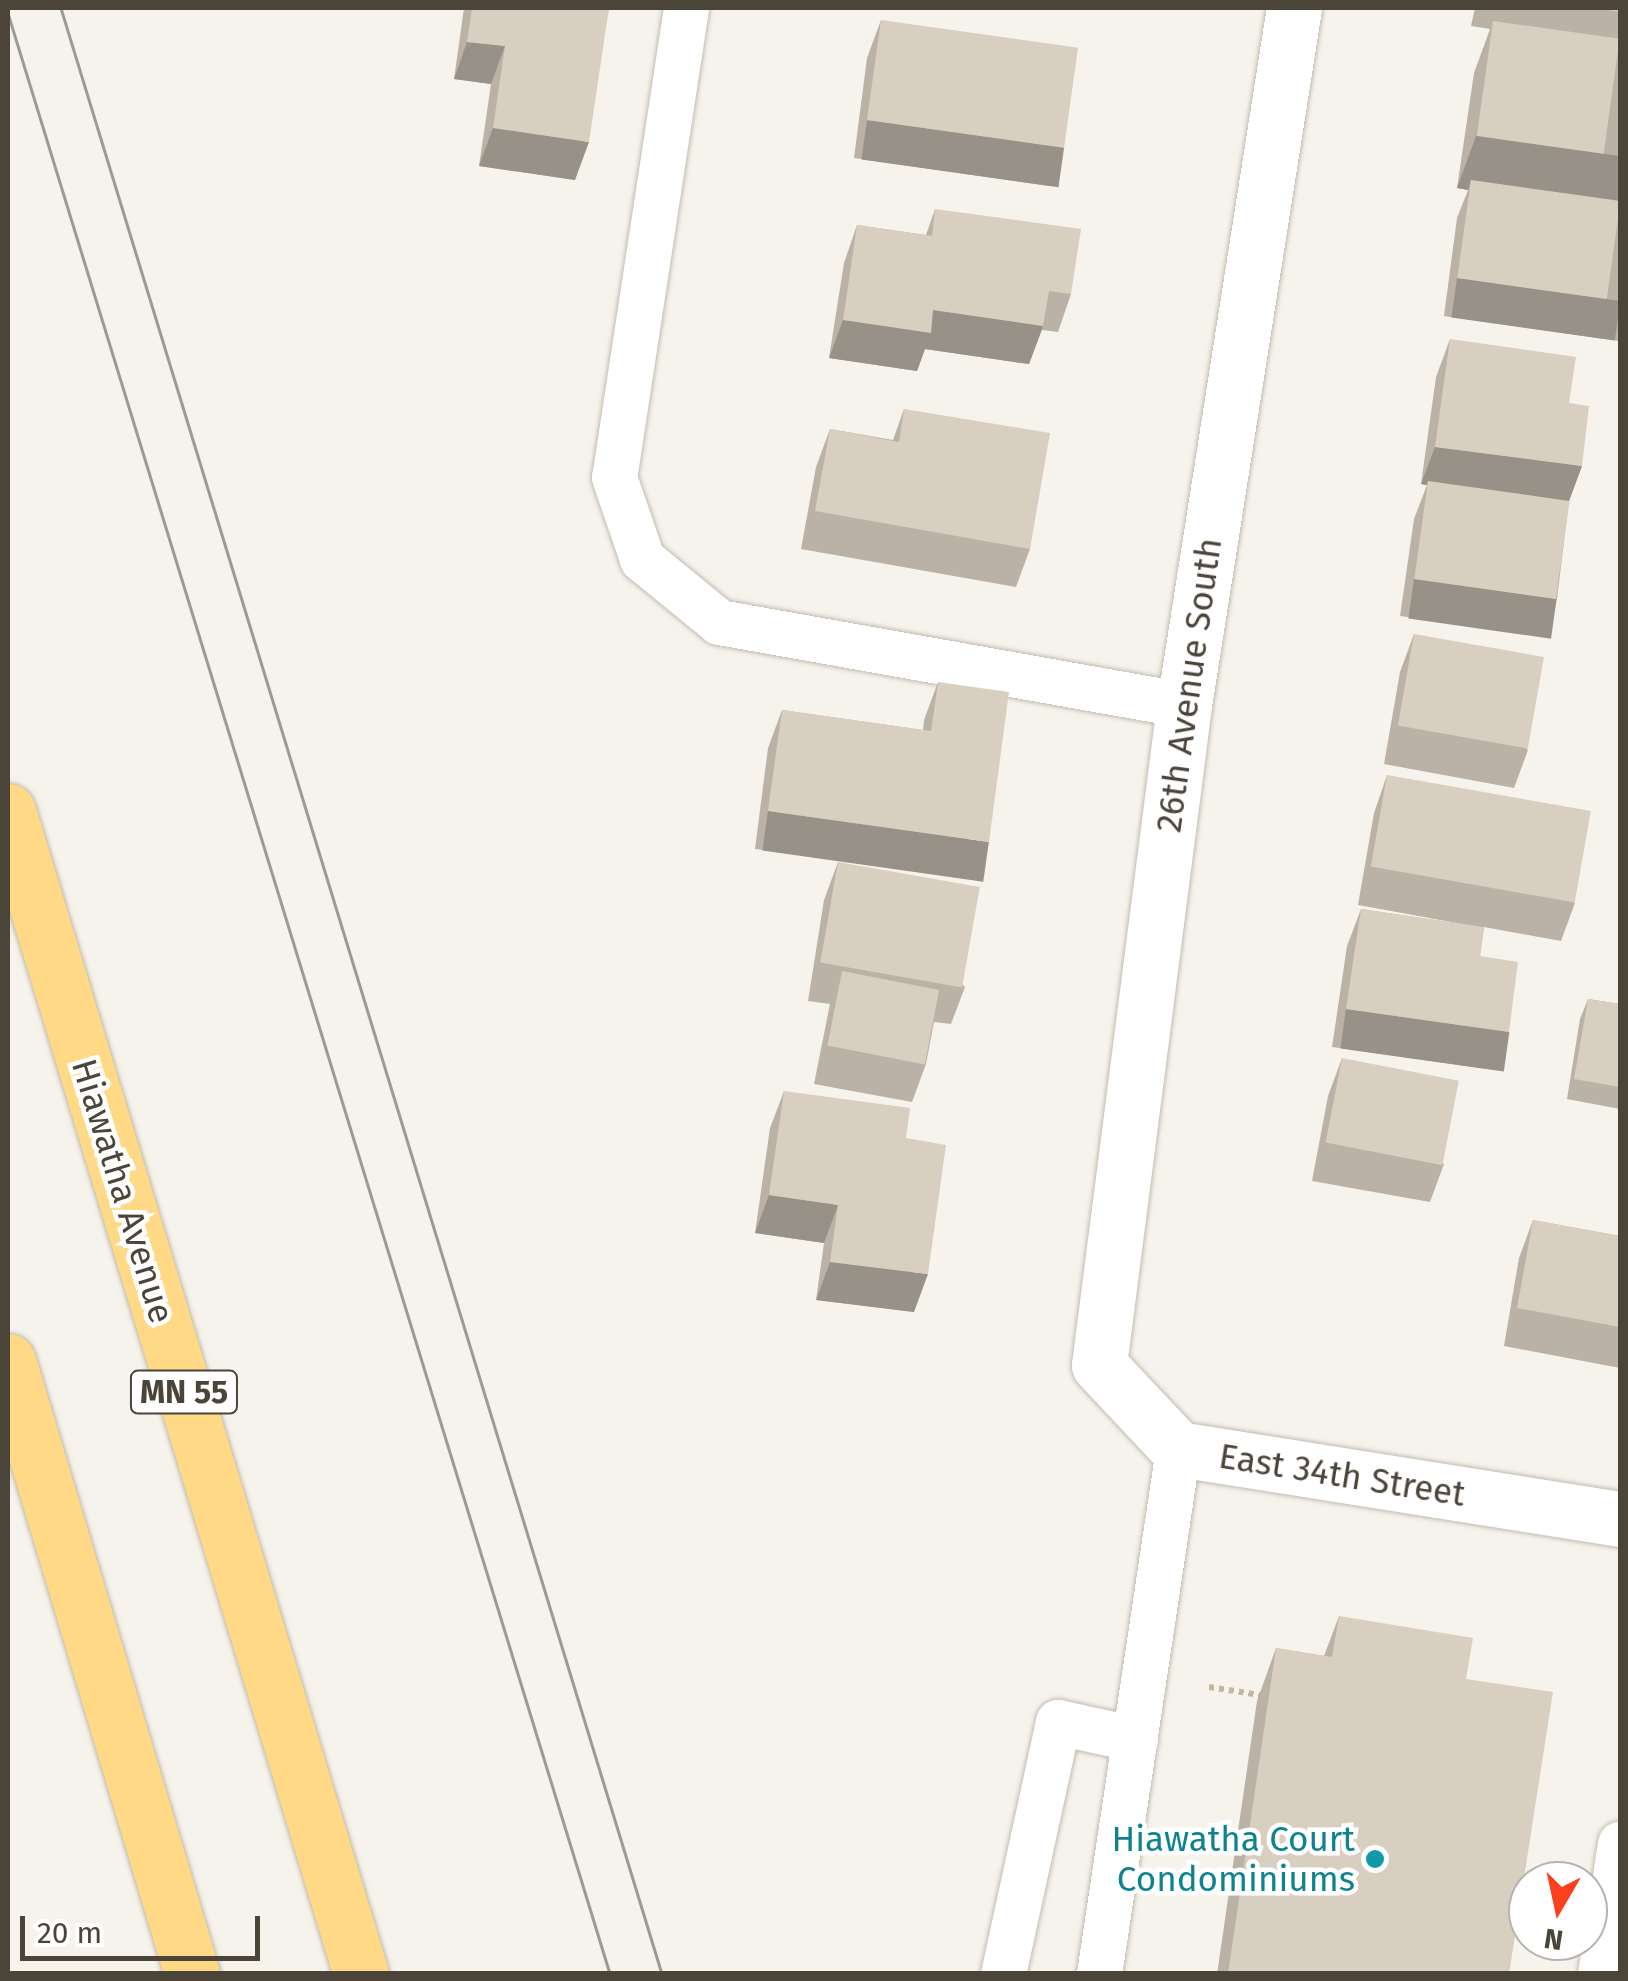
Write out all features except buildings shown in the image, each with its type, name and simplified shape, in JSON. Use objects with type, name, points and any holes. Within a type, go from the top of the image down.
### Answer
[{"type":"highway","name":"Hiawatha Avenue","points":[[8,811],[361,1974]]},
{"type":"highway","points":[[8,1362],[192,1974]]},
{"type":"street","name":"26th Avenue South","points":[[1099,1365],[1184,706],[1294,8]]},
{"type":"street","name":"East 34th Street","points":[[1099,1365],[1178,1449],[1620,1519]]},
{"type":"lane","points":[[686,8],[614,477],[642,559],[719,622],[1184,706]]},
{"type":"lane","points":[[1099,1974],[1178,1449]]},
{"type":"lane","points":[[1003,1974],[1058,1722],[1135,1738]]},
{"type":"lane","points":[[1600,1974],[1620,1844]]},
{"type":"path","points":[[1193,1684],[1280,1698]]},
{"type":"tram line","points":[[61,8],[662,1974]]},
{"type":"tram line","points":[[8,13],[610,1974]]},
{"type":"place","name":"Hiawatha Court Condominiums","points":[[1375,1859]]}]
